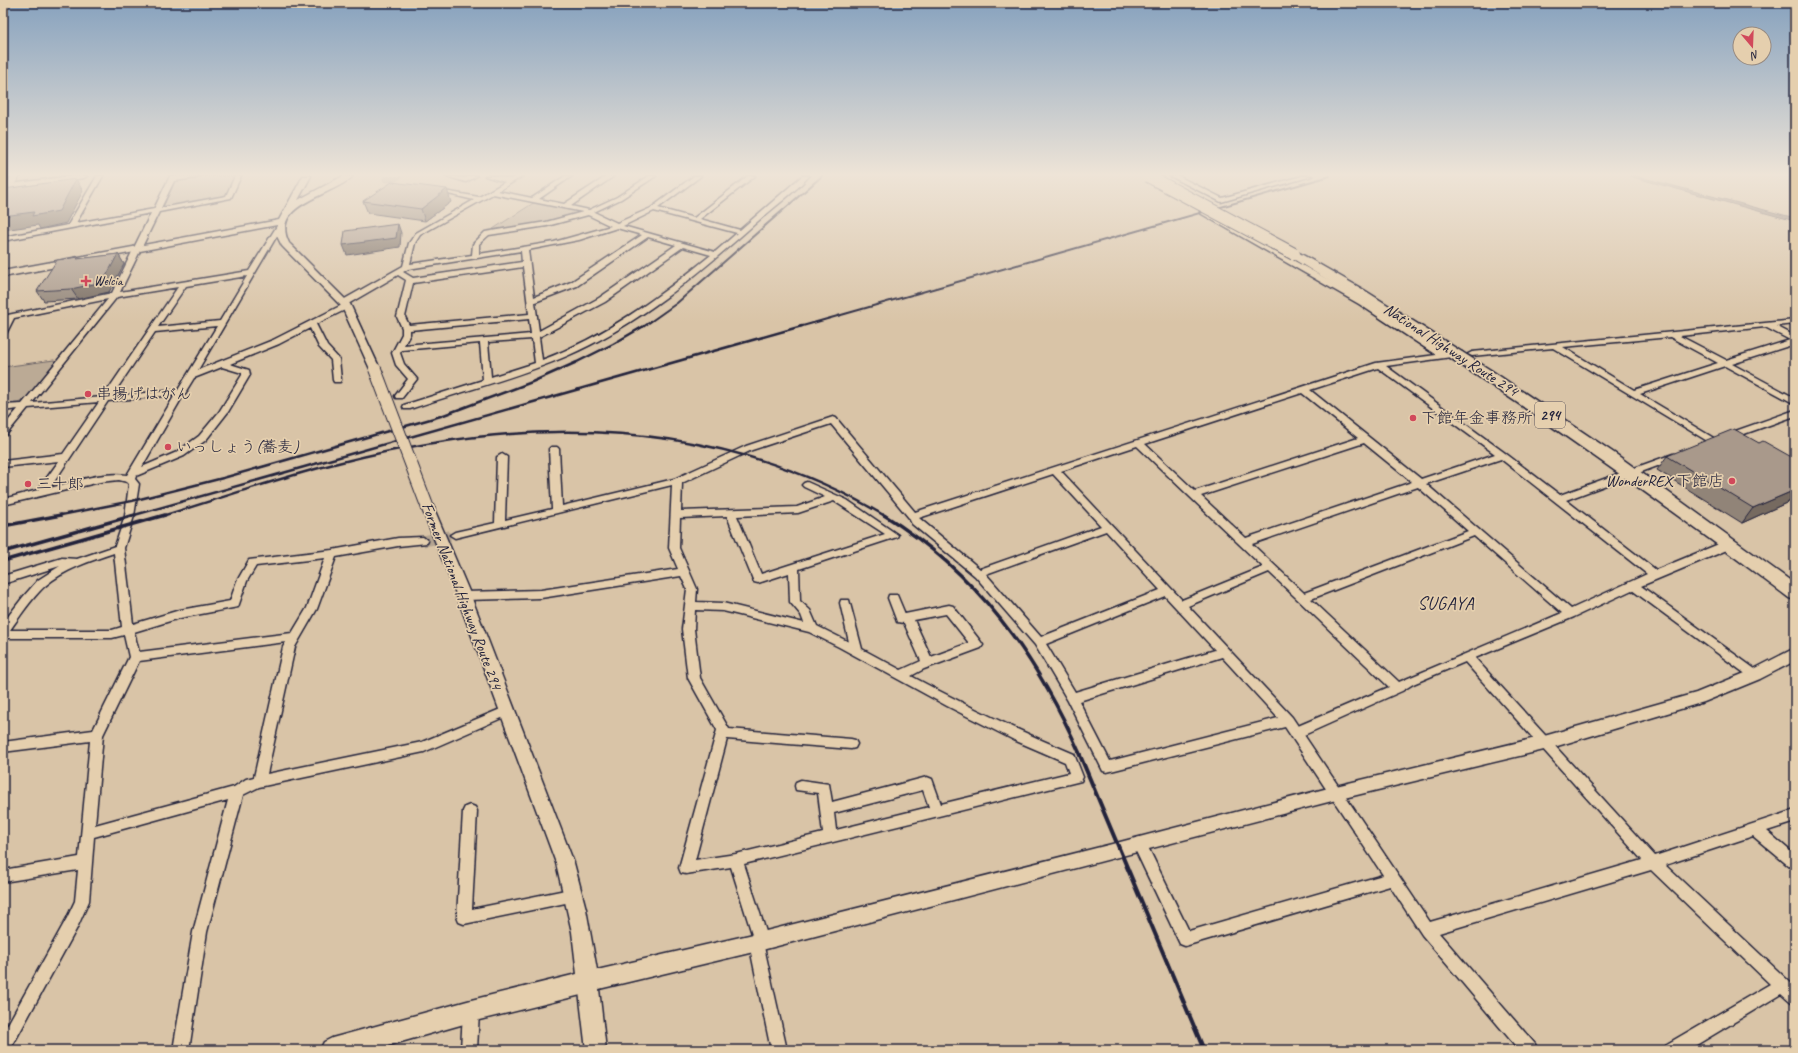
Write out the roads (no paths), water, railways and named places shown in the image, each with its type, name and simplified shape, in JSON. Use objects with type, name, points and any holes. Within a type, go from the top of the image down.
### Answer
[{"type":"highway","name":"National Highway Route 294","points":[[1243,225],[1297,253]]},
{"type":"highway","name":"National Highway Route 294","points":[[1252,225],[1363,294],[1466,354],[1795,578]]},
{"type":"highway","name":"National Highway Route 294","points":[[1638,470],[1730,544],[1795,593]]},
{"type":"main road","points":[[332,1050],[471,1011],[589,982]]},
{"type":"street","points":[[3,239],[76,225]]},
{"type":"street","points":[[3,433],[115,296],[150,225]]},
{"type":"street","points":[[3,274],[265,225]]},
{"type":"street","points":[[3,1048],[72,923],[82,901],[97,735],[134,657],[128,630],[119,548],[123,538],[134,492],[132,477],[192,376],[250,273],[280,225]]},
{"type":"street","name":"Former National Highway Route 294","points":[[282,225],[281,236],[285,244],[345,304],[360,334],[464,596],[565,863],[575,895],[589,982],[596,1050]]},
{"type":"street","points":[[406,267],[412,243],[418,234],[434,225]]},
{"type":"street","points":[[475,256],[476,244],[486,233],[539,225]]},
{"type":"street","points":[[714,225],[740,232]]},
{"type":"street","points":[[407,407],[539,365],[576,349],[632,318],[670,292],[748,225]]},
{"type":"street","points":[[1225,225],[1362,302],[1444,356]]},
{"type":"street","points":[[192,376],[276,342],[345,304],[406,267],[524,249],[579,238],[617,226],[715,254]]},
{"type":"street","points":[[531,301],[574,284],[647,235]]},
{"type":"street","points":[[398,348],[535,336],[602,300],[681,245]]},
{"type":"street","points":[[524,249],[539,365]]},
{"type":"street","points":[[410,281],[526,264]]},
{"type":"street","points":[[398,272],[410,279],[410,281]]},
{"type":"street","points":[[3,332],[7,317],[115,296],[250,273]]},
{"type":"street","points":[[400,396],[414,380],[400,365],[396,353],[406,334],[406,328],[401,317],[410,281]]},
{"type":"street","points":[[42,492],[183,285]]},
{"type":"street","points":[[406,328],[532,316]]},
{"type":"street","points":[[913,516],[1140,444],[1379,365],[1444,356],[1795,322]]},
{"type":"street","points":[[152,330],[221,323]]},
{"type":"street","points":[[312,323],[323,347],[335,359],[336,381]]},
{"type":"street","points":[[1767,325],[1795,340]]},
{"type":"street","points":[[1671,334],[1795,401]]},
{"type":"street","points":[[484,340],[487,381]]},
{"type":"street","points":[[1633,393],[1795,340]]},
{"type":"street","points":[[1555,346],[1714,442]]},
{"type":"street","points":[[3,502],[100,479],[132,477],[195,445],[206,434],[246,375],[246,372],[238,368],[223,364]]},
{"type":"street","points":[[1379,365],[1560,499],[1655,575]]},
{"type":"street","points":[[1304,390],[1419,483],[1570,614]]},
{"type":"street","points":[[3,408],[182,392]]},
{"type":"street","points":[[1700,447],[1795,413]]},
{"type":"street","points":[[455,535],[677,481],[749,448],[832,420],[913,516],[916,522],[979,573],[1039,642],[1072,698],[1107,767],[1288,721]]},
{"type":"street","points":[[1193,495],[1366,439]]},
{"type":"street","points":[[1140,444],[1398,688]]},
{"type":"street","points":[[554,449],[557,511]]},
{"type":"street","points":[[1560,499],[1686,452]]},
{"type":"street","points":[[1243,542],[1502,455]]},
{"type":"street","points":[[3,464],[66,457]]},
{"type":"street","points":[[500,525],[502,457]]},
{"type":"street","points":[[1056,471],[1107,528],[1288,721],[1427,930],[1528,1050]]},
{"type":"street","points":[[677,481],[674,548],[692,589],[690,606],[688,630],[694,678],[723,730],[686,868],[736,860],[1077,778],[1070,758],[1018,736],[951,704],[857,651],[812,629],[723,607],[690,606]]},
{"type":"street","points":[[732,513],[758,579],[893,535],[844,502],[807,485]]},
{"type":"street","points":[[675,515],[798,510],[833,498]]},
{"type":"street","points":[[979,573],[1107,528]]},
{"type":"street","points":[[1302,598],[1475,532]]},
{"type":"street","points":[[3,634],[112,634],[180,614],[234,604],[242,580],[253,563],[332,554],[398,542],[423,540]]},
{"type":"street","points":[[1296,733],[1398,688],[1409,681],[1570,614],[1655,575],[1730,544]]},
{"type":"street","points":[[3,631],[41,584],[56,573],[78,562],[119,548]]},
{"type":"street","points":[[259,781],[289,647],[312,609],[332,554]]},
{"type":"street","points":[[3,580],[62,562],[78,562]]},
{"type":"street","points":[[794,567],[795,602],[806,613],[812,629]]},
{"type":"street","points":[[1180,605],[1270,568]]},
{"type":"street","points":[[464,596],[541,594],[685,572]]},
{"type":"street","points":[[1633,585],[1756,675]]},
{"type":"street","points":[[1039,642],[1167,591]]},
{"type":"street","points":[[893,598],[901,619],[948,609],[977,645],[928,663],[901,676]]},
{"type":"street","points":[[845,603],[857,651]]},
{"type":"street","points":[[907,618],[928,663]]},
{"type":"street","points":[[134,657],[294,637]]},
{"type":"street","points":[[1072,698],[1224,652]]},
{"type":"street","points":[[589,982],[759,942],[1140,845],[1336,793],[1544,743],[1699,698],[1756,675],[1795,654]]},
{"type":"street","points":[[1467,657],[1653,863],[1795,997]]},
{"type":"street","points":[[87,833],[236,792],[251,783],[424,747],[507,711]]},
{"type":"street","points":[[722,734],[851,744]]},
{"type":"street","points":[[3,747],[97,735]]},
{"type":"street","points":[[826,809],[927,783],[937,811]]},
{"type":"street","points":[[801,786],[824,788],[830,837]]},
{"type":"street","points":[[181,1050],[200,932],[236,792]]},
{"type":"street","points":[[470,811],[464,917],[575,895]]},
{"type":"street","points":[[1427,930],[1653,863],[1795,816]]},
{"type":"street","points":[[1754,829],[1795,863]]},
{"type":"street","points":[[1140,845],[1185,939],[1393,880]]},
{"type":"street","points":[[736,860],[759,942],[779,1050]]},
{"type":"street","points":[[3,876],[85,862]]},
{"type":"street","points":[[1673,1050],[1782,985]]},
{"type":"street","points":[[469,1050],[471,1011]]},
{"type":"tunnel","points":[[423,541],[455,535]]},
{"type":"railway","points":[[643,327],[677,303],[766,225]]},
{"type":"railway","points":[[799,327],[1157,225]]},
{"type":"railway","points":[[56,516],[132,501],[223,478],[441,416],[532,382],[577,362],[644,326]]},
{"type":"railway","points":[[131,516],[802,326]]},
{"type":"railway","points":[[162,516],[274,481],[342,462],[412,447],[481,437],[551,432],[620,434],[689,443],[756,459],[821,483],[885,516]]},
{"type":"railway","points":[[3,526],[61,515]]},
{"type":"railway","points":[[3,552],[135,515]]},
{"type":"railway","points":[[3,561],[165,515]]},
{"type":"railway","points":[[884,515],[917,538],[948,563],[975,590],[1000,619],[1023,650],[1044,683],[1080,754]]},
{"type":"railway","points":[[1079,753],[1204,1050]]},
{"type":"place","name":"Welcia","points":[[86,281]]},
{"type":"place","name":"串揚げはがん","points":[[88,394]]},
{"type":"place","name":"下館年金事務所","points":[[1413,418]]},
{"type":"place","name":"いっしょう(蕎麦)","points":[[168,447]]},
{"type":"place","name":"WonderREX 下館店","points":[[1732,481]]},
{"type":"place","name":"三十郎","points":[[28,484]]},
{"type":"district","name":"SUGAYA","points":[[1446,603]]}]
